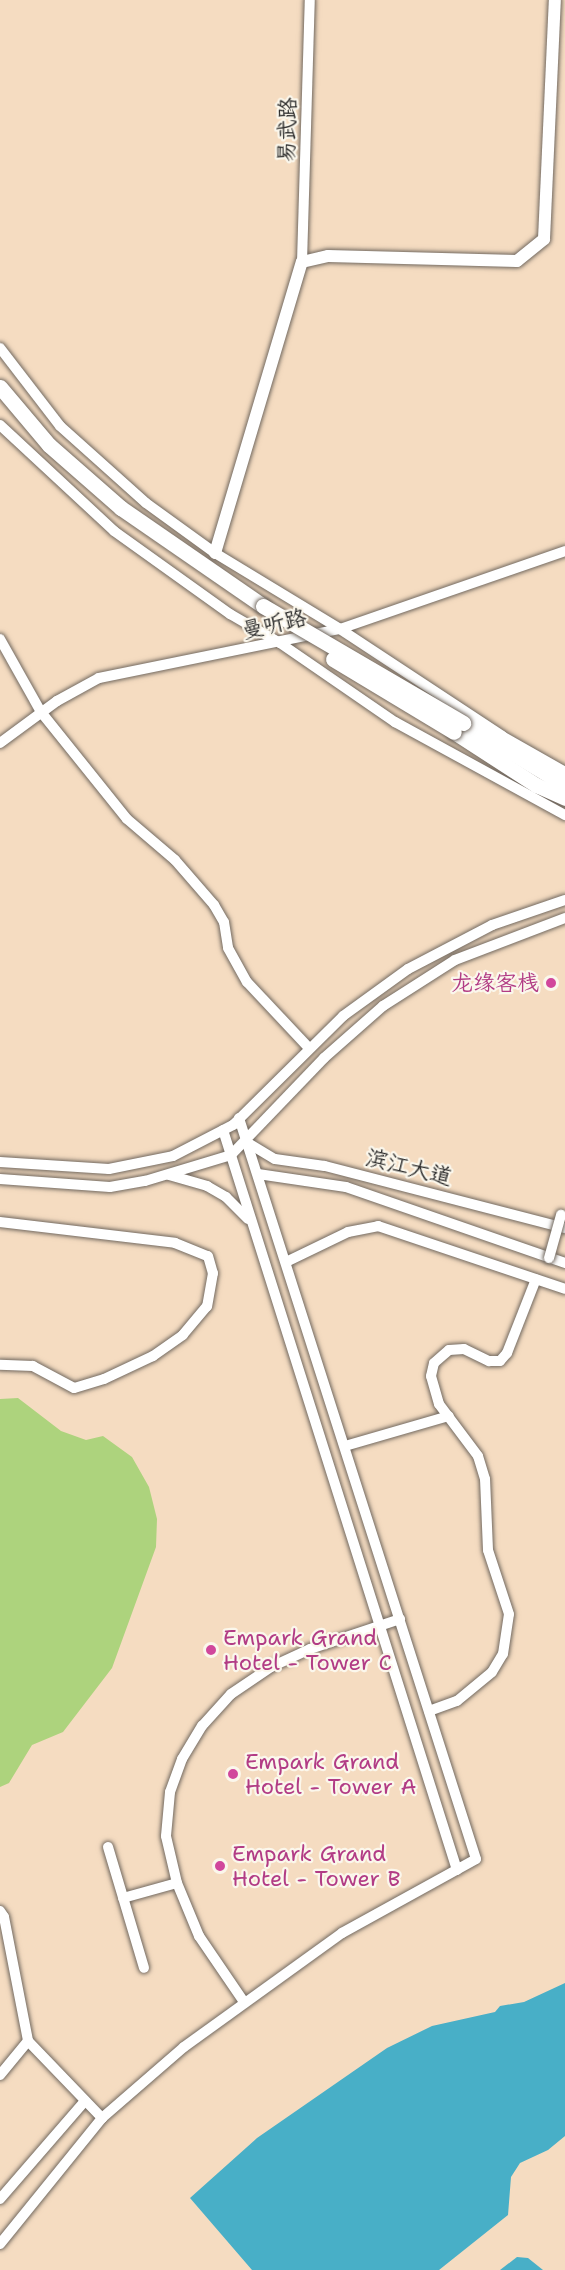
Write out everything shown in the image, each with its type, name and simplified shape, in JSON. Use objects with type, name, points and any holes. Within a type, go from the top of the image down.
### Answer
[{"type":"highway","points":[[0,387],[49,445],[121,508],[259,609]]},
{"type":"highway","points":[[0,402],[38,446],[120,519],[259,609],[459,728],[565,785]]},
{"type":"highway","points":[[459,728],[536,785],[565,798]]},
{"type":"main road","points":[[214,553],[302,262],[328,256],[517,261],[537,248],[547,230],[560,21],[555,0]]},
{"type":"street","name":"易武路","points":[[302,262],[310,0]]},
{"type":"street","points":[[0,348],[60,426],[146,503],[214,553],[340,629],[502,736],[565,772]]},
{"type":"street","points":[[0,425],[114,531],[231,614],[280,643],[394,722],[565,815]]},
{"type":"street","name":"曼听路","points":[[0,743],[41,712],[99,678],[340,629],[565,551]]},
{"type":"street","points":[[0,639],[41,712],[127,819],[175,860],[214,905],[224,922],[228,948],[246,982],[309,1048]]},
{"type":"street","points":[[0,1162],[109,1169],[173,1156],[223,1131],[239,1118],[309,1048],[373,992],[428,957],[492,925],[565,900]]},
{"type":"street","points":[[542,908],[547,924]]},
{"type":"street","points":[[0,1179],[110,1187],[169,1175],[231,1155],[246,1142],[271,1110],[324,1058],[383,1006],[455,960],[565,918]]},
{"type":"street","points":[[0,2244],[102,2118],[184,2047],[342,1933],[476,1859],[239,1118]]},
{"type":"street","points":[[223,1131],[457,1870]]},
{"type":"street","name":"滨江大道","points":[[246,1142],[275,1159],[325,1166],[565,1228]]},
{"type":"street","points":[[258,1174],[346,1187],[565,1263]]},
{"type":"street","points":[[169,1175],[207,1186],[226,1197],[254,1226]]},
{"type":"street","points":[[549,1258],[561,1215]]},
{"type":"street","points":[[0,1222],[175,1243],[208,1256],[213,1274],[207,1306],[183,1335],[153,1356],[104,1379],[74,1388],[33,1366],[0,1365]]},
{"type":"street","points":[[286,1263],[348,1232],[378,1226],[565,1289]]},
{"type":"street","points":[[429,1711],[476,1689],[503,1654],[508,1634],[509,1614],[488,1550],[485,1479],[478,1456],[449,1416],[434,1390],[434,1363],[449,1350],[464,1349],[489,1361],[500,1361],[507,1353],[536,1279]]},
{"type":"street","points":[[345,1446],[449,1416]]},
{"type":"street","points":[[244,2002],[199,1936],[177,1883],[166,1836],[170,1792],[182,1759],[202,1726],[231,1694],[271,1667],[310,1649],[400,1619]]},
{"type":"street","points":[[108,1847],[144,1968]]},
{"type":"street","points":[[123,1898],[177,1883]]},
{"type":"street","points":[[0,1911],[4,1917],[28,2041],[102,2118]]},
{"type":"street","points":[[0,2075],[28,2041]]},
{"type":"street","points":[[0,2199],[85,2101]]},
{"type":"green space","points":[[18,1398],[61,1431],[86,1440],[103,1436],[132,1457],[149,1487],[157,1519],[156,1547],[112,1668],[63,1732],[32,1745],[9,1783],[0,1787],[0,1399]]},
{"type":"water","points":[[565,1983],[565,2136],[548,2150],[520,2163],[511,2177],[508,2215],[439,2270],[252,2270],[190,2198],[257,2138],[387,2048],[432,2026],[495,2012],[500,2006],[524,2002]]},
{"type":"water","points":[[517,2257],[528,2258],[543,2270],[500,2270]]},
{"type":"place","name":"龙缘客栈","points":[[551,983]]},
{"type":"place","name":"Empark Grand Hotel - Tower C","points":[[211,1650]]},
{"type":"place","name":"Empark Grand Hotel - Tower A","points":[[233,1774]]},
{"type":"place","name":"Empark Grand Hotel - Tower B","points":[[220,1866]]}]
